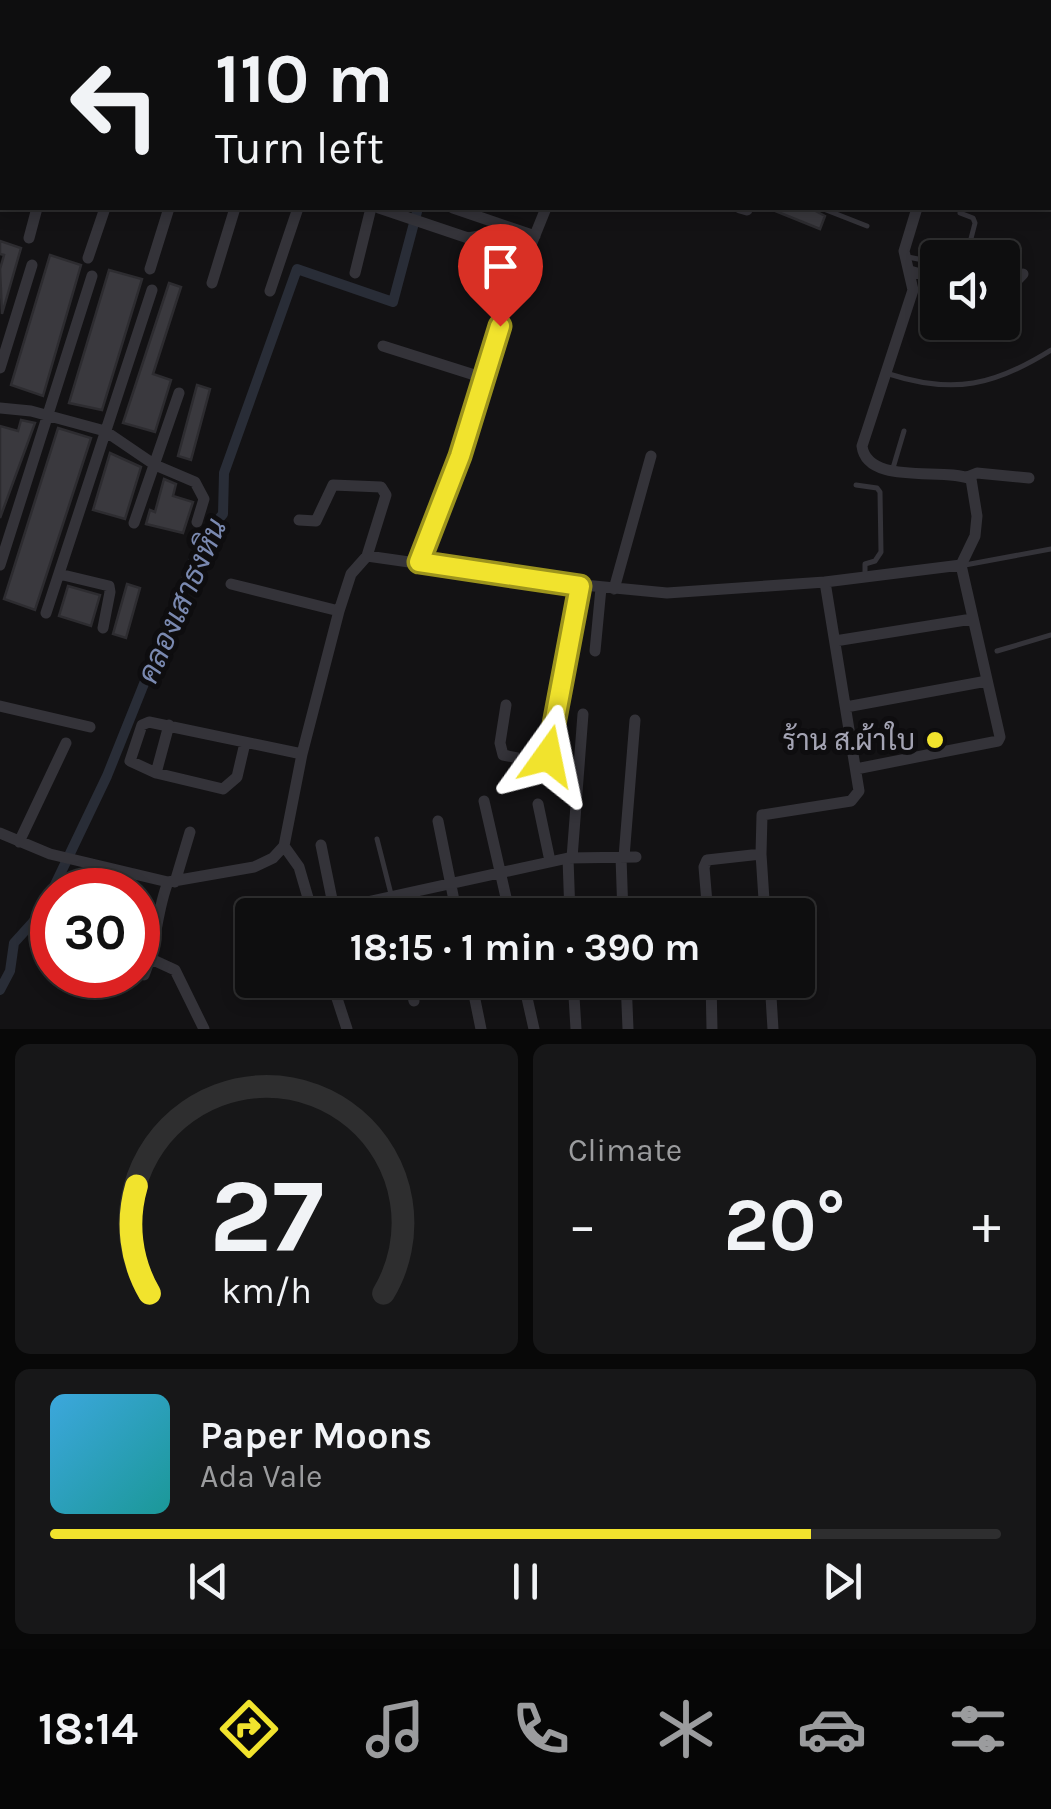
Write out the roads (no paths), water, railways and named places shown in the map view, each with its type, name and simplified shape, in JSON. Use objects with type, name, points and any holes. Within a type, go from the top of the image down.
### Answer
[{"type":"street","points":[[29,238],[36,210]]},
{"type":"street","points":[[88,258],[104,210]]},
{"type":"street","points":[[150,269],[168,210]]},
{"type":"street","points":[[212,283],[235,210]]},
{"type":"street","points":[[270,291],[297,210]]},
{"type":"street","points":[[354,273],[374,210]]},
{"type":"street","points":[[382,210],[468,238],[485,236],[528,253]]},
{"type":"street","points":[[458,210],[535,236]]},
{"type":"street","points":[[419,562],[545,210]]},
{"type":"street","points":[[916,210],[905,246],[913,290],[862,446],[863,455],[892,471],[1029,478]]},
{"type":"street","points":[[468,238],[479,252],[522,268]]},
{"type":"street","points":[[0,368],[32,265]]},
{"type":"street","points":[[910,271],[920,274]]},
{"type":"street","points":[[1020,278],[1024,274]]},
{"type":"street","points":[[0,565],[92,276]]},
{"type":"street","points":[[46,612],[152,290]]},
{"type":"street","points":[[383,346],[484,378]]},
{"type":"street","points":[[134,523],[179,393]]},
{"type":"street","points":[[0,408],[50,415],[105,432],[155,465],[195,482],[204,499],[197,522]]},
{"type":"street","points":[[595,651],[608,588],[650,456]]},
{"type":"street","points":[[856,769],[998,741],[1000,737],[962,566],[975,536],[977,516],[967,476]]},
{"type":"street","points":[[0,833],[50,854],[172,882],[254,867],[273,858],[284,846],[302,754],[339,611],[351,574],[367,556],[386,495],[381,487],[332,486],[318,518],[312,522],[298,520]]},
{"type":"street","points":[[367,556],[667,594],[962,566]]},
{"type":"street","points":[[59,574],[109,586],[103,628]]},
{"type":"street","points":[[764,898],[760,854],[765,812],[851,801],[859,790],[825,582]]},
{"type":"street","points":[[231,584],[339,611]]},
{"type":"street","points":[[506,706],[500,743],[503,755],[533,761],[544,759],[552,742],[580,586]]},
{"type":"street","points":[[835,641],[972,620]]},
{"type":"street","points":[[846,707],[987,681]]},
{"type":"street","points":[[1,713],[90,727]]},
{"type":"street","points":[[570,898],[583,714]]},
{"type":"street","points":[[624,898],[635,720]]},
{"type":"street","points":[[244,743],[238,777],[228,788],[217,789],[156,773],[130,761],[142,724],[169,725],[302,754]]},
{"type":"street","points":[[156,773],[169,725]]},
{"type":"street","points":[[19,842],[66,743]]},
{"type":"street","points":[[484,801],[506,898]]},
{"type":"street","points":[[538,804],[550,861]]},
{"type":"street","points":[[438,821],[454,898]]},
{"type":"street","points":[[160,909],[190,832]]},
{"type":"street","points":[[321,845],[333,898]]},
{"type":"street","points":[[284,846],[298,867],[308,898]]},
{"type":"street","points":[[707,898],[707,860],[760,854]]},
{"type":"street","points":[[384,898],[550,861],[627,857]]},
{"type":"street","points":[[91,868],[92,864]]},
{"type":"street","points":[[160,963],[175,970],[204,1029]]},
{"type":"street","points":[[337,998],[347,1029]]},
{"type":"street","points":[[474,998],[481,1029]]},
{"type":"street","points":[[528,998],[534,1029]]},
{"type":"street","points":[[574,998],[576,1029]]},
{"type":"street","points":[[627,998],[628,1029]]},
{"type":"street","points":[[712,998],[712,1029]]},
{"type":"street","points":[[771,998],[773,1029]]},
{"type":"lane","points":[[835,210],[867,226]]},
{"type":"lane","points":[[960,213],[973,218],[975,223],[971,240]]},
{"type":"lane","points":[[906,256],[920,259]]},
{"type":"lane","points":[[886,373],[916,382],[974,385],[992,381],[1051,350]]},
{"type":"lane","points":[[892,471],[904,430]]},
{"type":"lane","points":[[856,485],[880,492],[881,552],[875,561],[865,564],[864,577]]},
{"type":"lane","points":[[962,566],[1051,548]]},
{"type":"lane","points":[[997,650],[1051,635]]},
{"type":"lane","points":[[377,839],[392,896]]},
{"type":"waterway","name":"คลองเสาธงหิน","points":[[0,990],[10,971],[14,943],[42,912],[107,776],[202,539],[223,514],[224,473],[297,269],[393,302],[417,210]]},
{"type":"place","name":"ร้าน ส.ผ้าใบ","points":[[935,740]]}]
